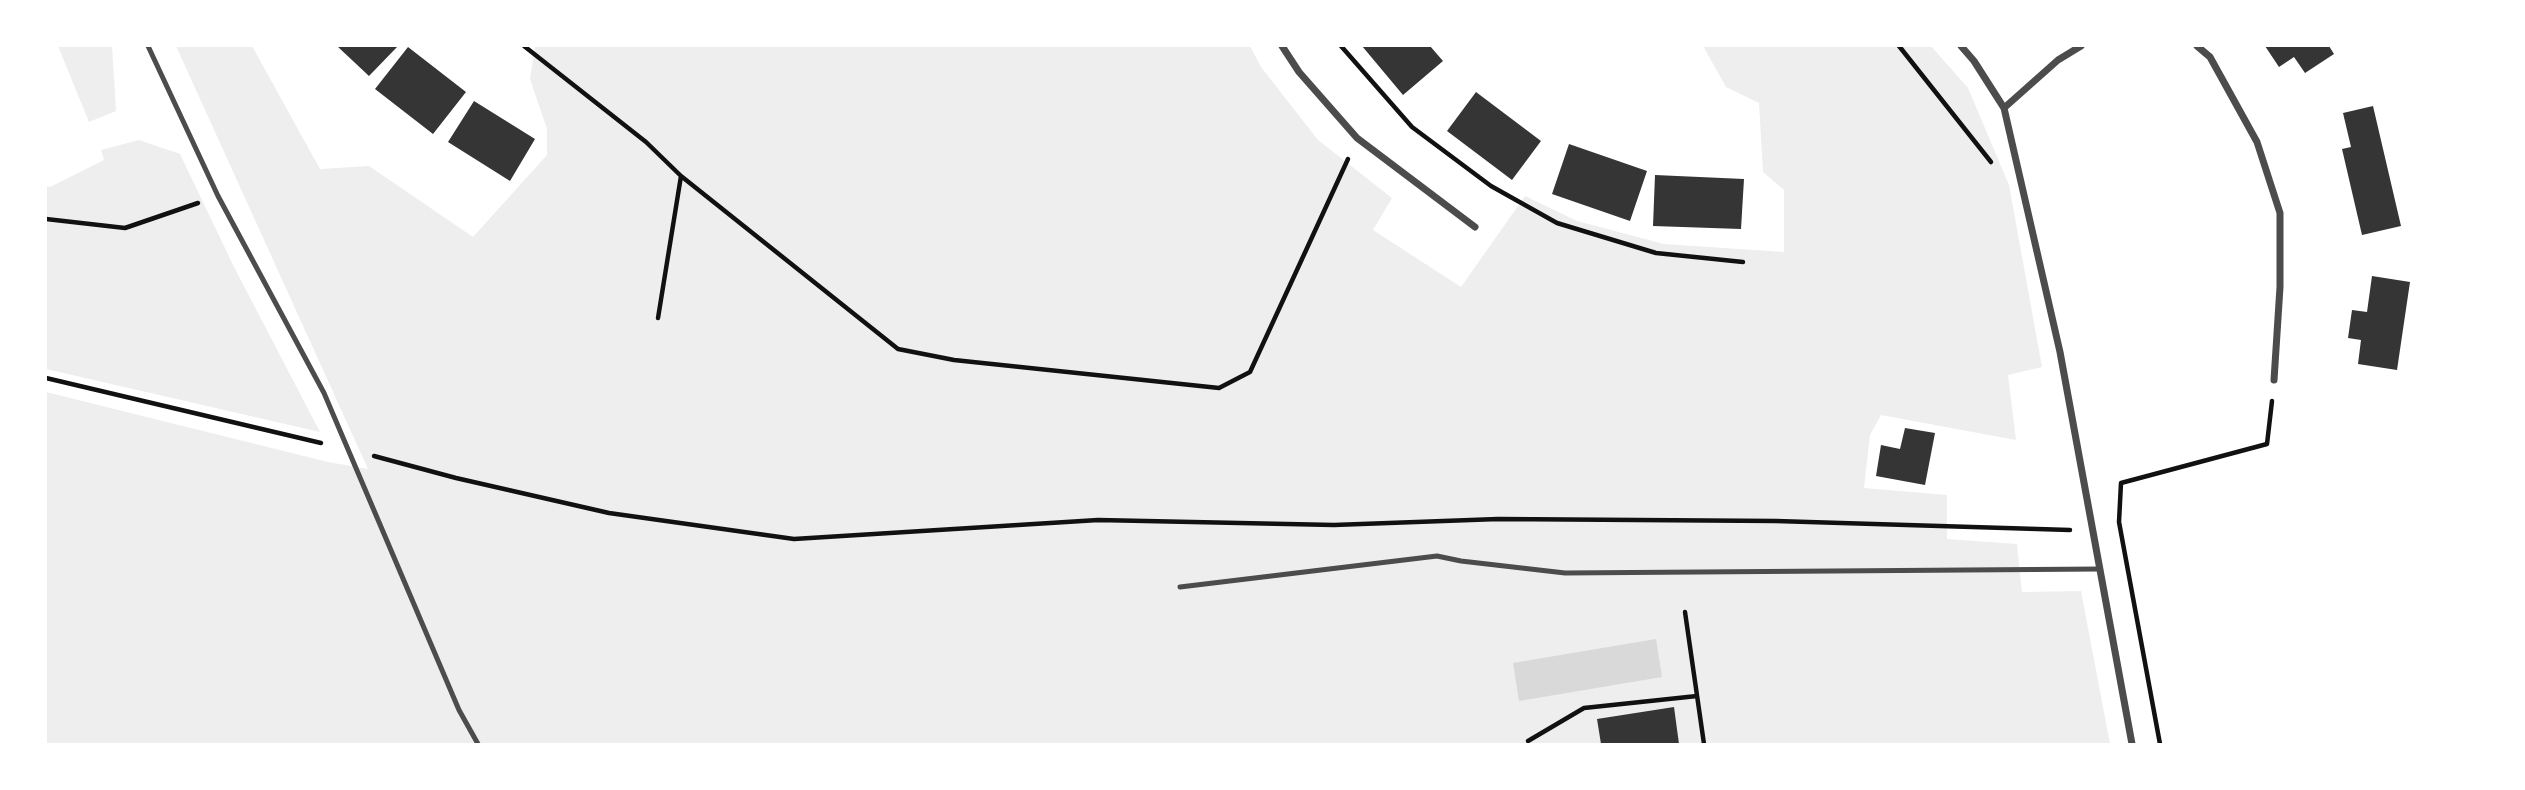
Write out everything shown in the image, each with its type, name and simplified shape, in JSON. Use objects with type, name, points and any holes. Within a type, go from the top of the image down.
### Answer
[{"type":"street","points":[[1282,46],[1299,72],[1357,138],[1475,227]]},
{"type":"street","points":[[1961,46],[2004,107],[2060,352],[2132,744]]},
{"type":"street","points":[[2004,107],[2058,60],[2081,46]]},
{"type":"street","points":[[2197,46],[2210,57],[2257,142],[2280,213],[2280,286],[2274,380]]},
{"type":"lane","points":[[148,46],[218,196],[324,393],[459,710],[478,744]]},
{"type":"lane","points":[[1180,587],[1437,556],[1565,573],[2099,569]]},
{"type":"path","points":[[524,46],[646,142],[681,176],[898,349],[954,360],[1219,388],[1250,372],[1357,138]]},
{"type":"path","points":[[1341,46],[1412,127],[1491,186],[1557,223],[1656,253],[1743,262]]},
{"type":"path","points":[[1899,46],[1992,163]]},
{"type":"path","points":[[658,318],[681,176]]},
{"type":"path","points":[[46,219],[125,228],[218,196]]},
{"type":"path","points":[[46,378],[319,443]]},
{"type":"path","points":[[2160,744],[2119,522],[2120,483],[2267,444],[2274,380]]},
{"type":"path","points":[[372,456],[609,513],[794,540],[1098,520],[1334,525],[1498,519],[1748,521],[2092,532]]},
{"type":"path","points":[[1685,612],[1704,744]]},
{"type":"path","points":[[1528,741],[1584,708],[1697,696]]},
{"type":"shaded area","points":[[58,46],[112,46],[116,111],[89,122]]},
{"type":"shaded area","points":[[176,46],[252,46],[320,169],[369,166],[473,237],[547,155],[547,129],[530,79],[535,46],[1250,46],[1261,67],[1318,140],[1392,198],[1373,230],[1461,287],[1525,196],[1577,221],[1664,244],[1784,252],[1784,190],[1763,172],[1759,103],[1726,87],[1703,46],[1931,46],[1968,88],[2009,185],[2042,367],[2008,375],[2016,440],[1881,415],[1870,435],[1864,488],[1947,495],[1947,539],[2017,544],[2022,592],[2081,591],[2110,744],[46,744],[46,392],[328,462],[368,469]]},
{"type":"shaded area","points":[[139,140],[180,154],[234,267],[320,432],[46,369],[46,186],[50,187],[104,160],[101,150]]},
{"type":"shaded area","points":[[1656,639],[1662,677],[1519,701],[1513,663]]},
{"type":"building","points":[[337,46],[398,46],[369,76]]},
{"type":"building","points":[[1362,46],[1430,46],[1443,61],[1403,95]]},
{"type":"building","points":[[2265,46],[2329,46],[2334,54],[2305,73],[2294,57],[2279,67]]},
{"type":"building","points":[[408,47],[466,92],[433,134],[375,89]]},
{"type":"building","points":[[1476,92],[1541,141],[1512,180],[1447,131]]},
{"type":"building","points":[[474,101],[535,139],[510,181],[448,142]]},
{"type":"building","points":[[2373,106],[2401,226],[2362,235],[2342,149],[2351,147],[2343,113]]},
{"type":"building","points":[[1569,144],[1647,171],[1630,221],[1552,194]]},
{"type":"building","points":[[1655,175],[1744,179],[1741,229],[1653,226]]},
{"type":"building","points":[[2372,276],[2410,282],[2397,370],[2358,364],[2361,340],[2348,338],[2352,310],[2367,312]]},
{"type":"building","points":[[1905,428],[1935,433],[1925,485],[1876,476],[1881,445],[1900,449]]},
{"type":"building","points":[[1674,707],[1679,744],[1601,744],[1597,719]]}]
